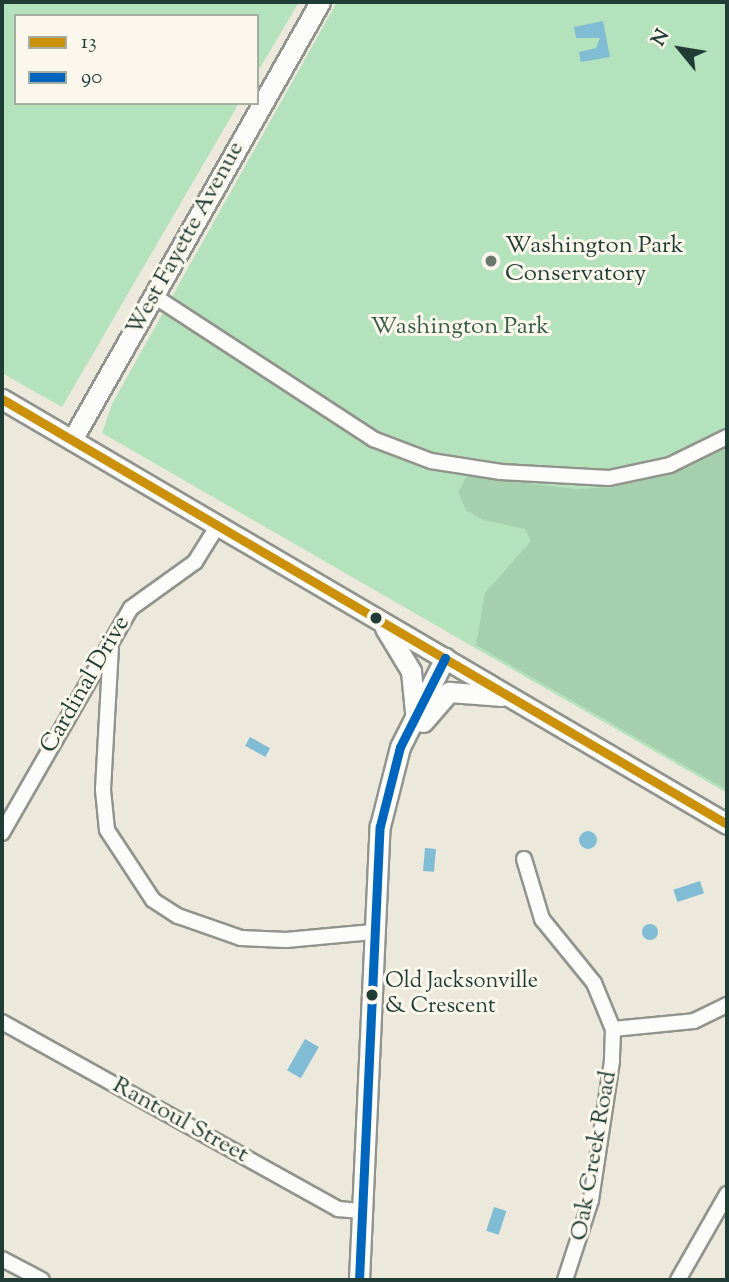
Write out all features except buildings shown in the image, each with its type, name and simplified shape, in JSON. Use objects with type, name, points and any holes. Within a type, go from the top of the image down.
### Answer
[{"type":"street","name":"West Fayette Avenue","points":[[72,440],[320,2]]},
{"type":"street","points":[[154,296],[373,439],[430,461],[514,473],[609,478],[670,465],[727,437]]},
{"type":"street","points":[[2,399],[727,824]]},
{"type":"street","name":"Cardinal Drive","points":[[2,834],[131,608],[195,562],[218,525]]},
{"type":"street","points":[[378,619],[408,661],[415,714]]},
{"type":"street","points":[[111,646],[103,790],[107,830],[153,900],[177,916],[241,938],[286,940],[373,932]]},
{"type":"street","points":[[359,1280],[373,932],[386,793],[415,714],[445,658]]},
{"type":"street","points":[[386,793],[399,779],[426,716],[442,696],[474,691],[515,699]]},
{"type":"street","name":"Oak Creek Road","points":[[524,859],[542,919],[594,983],[613,1030],[612,1061],[591,1200],[565,1280]]},
{"type":"street","points":[[613,1030],[685,1023],[727,1005]]},
{"type":"street","name":"Rantoul Street","points":[[2,1022],[338,1209],[361,1211]]},
{"type":"street","points":[[678,1280],[727,1194]]},
{"type":"street","points":[[2,1259],[42,1280]]},
{"type":"green space","points":[[2,2],[299,2],[259,70],[259,14],[14,14],[14,105],[238,105],[62,407],[2,373]]},
{"type":"green space","name":"Washington Park","points":[[337,2],[727,2],[727,793],[102,433],[112,404]]},
{"type":"green space","points":[[727,448],[727,790],[476,645],[485,593],[531,541],[525,529],[483,520],[466,510],[458,492],[467,476],[576,489],[613,487],[688,467]]},
{"type":"water","points":[[603,21],[610,57],[581,62],[579,52],[596,48],[600,38],[576,38],[574,27]]},
{"type":"water","points":[[250,737],[270,748],[265,757],[245,746]]},
{"type":"water","points":[[588,831],[594,834],[597,840],[594,846],[588,849],[582,846],[579,840],[582,834]]},
{"type":"water","points":[[425,848],[436,849],[434,872],[423,871]]},
{"type":"water","points":[[700,881],[704,893],[677,902],[673,890]]},
{"type":"water","points":[[650,924],[656,926],[656,938],[650,940],[644,938],[642,932],[644,926]]},
{"type":"water","points":[[305,1039],[319,1047],[301,1078],[287,1070]]},
{"type":"water","points":[[494,1207],[506,1211],[499,1235],[486,1231]]},
{"type":"transit line","name":"13","points":[[2,399],[727,824]]},
{"type":"transit line","name":"90","points":[[359,1280],[380,826],[400,747],[445,658]]},
{"type":"place","name":"Washington Park Conservatory","points":[[491,261]]},
{"type":"place","name":"Old Jacksonville & Crescent","points":[[372,995]]}]
